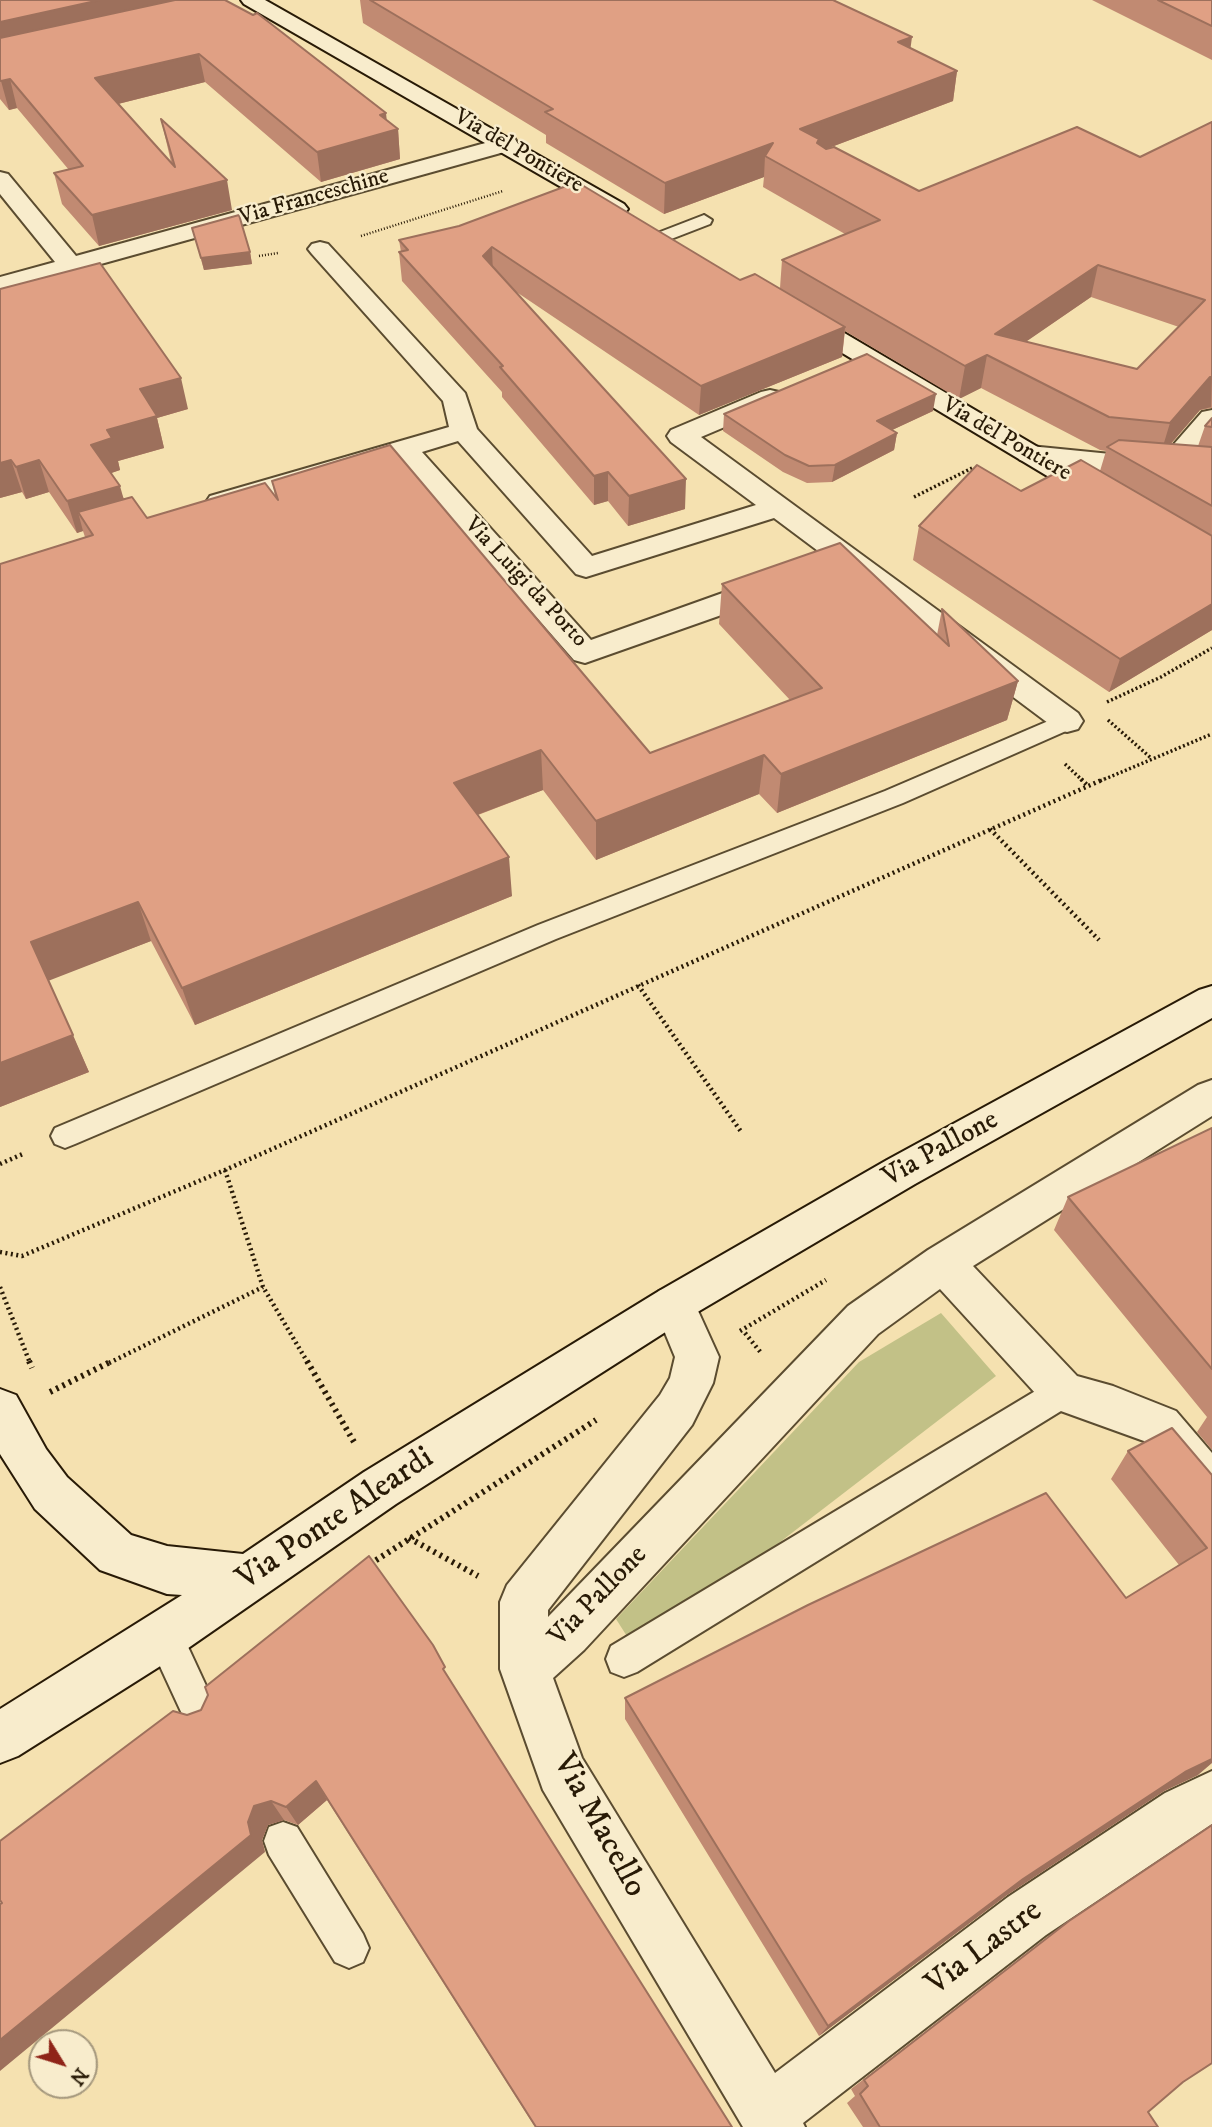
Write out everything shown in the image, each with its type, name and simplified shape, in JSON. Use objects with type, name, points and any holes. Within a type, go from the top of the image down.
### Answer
[{"type":"street","points":[[229,9],[258,1]]},
{"type":"street","name":"Via del Pontiere","points":[[258,1],[689,251]]},
{"type":"street","name":"Via Franceschine","points":[[0,285],[507,144]]},
{"type":"street","points":[[0,179],[71,266]]},
{"type":"street","name":"Via Luigi da Porto","points":[[320,249],[456,399],[464,431],[586,568],[779,507]]},
{"type":"street","name":"Via del Pontiere","points":[[783,308],[1130,513]]},
{"type":"street","points":[[838,369],[866,358]]},
{"type":"street","points":[[790,390],[681,436],[850,558],[1067,721]]},
{"type":"street","points":[[1169,466],[1212,418]]},
{"type":"street","points":[[195,510],[464,431]]},
{"type":"street","name":"Via Luigi da Porto","points":[[404,448],[584,653],[850,558]]},
{"type":"street","points":[[1030,454],[1212,471]]},
{"type":"street","name":"Via Pallone","points":[[674,1304],[901,1172],[1212,1000]]},
{"type":"street","name":"Via Pallone","points":[[525,1669],[568,1633],[863,1320],[943,1263],[1212,1096]]},
{"type":"street","points":[[943,1263],[1063,1392],[1113,1407],[1160,1426],[1212,1488]]},
{"type":"street","points":[[524,1602],[676,1410],[691,1383],[697,1357],[674,1304]]},
{"type":"street","name":"Via Ponte Aleardi","points":[[0,1738],[164,1636],[380,1488],[674,1304]]},
{"type":"street","points":[[0,1410],[30,1464],[51,1493],[117,1553],[167,1570],[247,1578]]},
{"type":"street","name":"Via Macello","points":[[524,1602],[525,1669],[561,1772],[772,2120]]},
{"type":"street","points":[[0,1703],[22,1708],[80,1688]]},
{"type":"street","name":"Via Lastre","points":[[772,2120],[1027,1916],[1183,1811],[1212,1797]]},
{"type":"lane","points":[[666,236],[704,220]]},
{"type":"lane","points":[[65,1136],[547,932],[894,797],[1067,721]]},
{"type":"lane","points":[[624,1659],[1063,1392]]},
{"type":"lane","points":[[164,1636],[202,1716]]},
{"type":"lane","points":[[283,1841],[349,1948]]},
{"type":"path","points":[[320,249],[555,175]]},
{"type":"path","points":[[914,497],[974,467]]},
{"type":"path","points":[[1067,721],[1161,677],[1212,648]]},
{"type":"path","points":[[0,1252],[22,1256],[225,1170],[990,829],[1212,734]]},
{"type":"path","points":[[1136,745],[1151,758]]},
{"type":"path","points":[[1073,772],[1088,786]]},
{"type":"path","points":[[990,829],[1099,940]]},
{"type":"path","points":[[638,985],[742,1133]]},
{"type":"path","points":[[225,1170],[263,1287],[380,1488]]},
{"type":"path","points":[[0,1287],[34,1371]]},
{"type":"path","points":[[43,1395],[263,1287]]},
{"type":"path","points":[[410,1538],[524,1602]]},
{"type":"shaded area","points":[[941,1313],[996,1376],[637,1652],[616,1619],[859,1362]]},
{"type":"building","points":[[0,0],[100,0],[0,22]]},
{"type":"building","points":[[175,0],[225,0],[253,15],[257,13],[386,113],[380,115],[398,129],[317,152],[199,54],[95,78],[175,167],[161,119],[227,180],[92,215],[54,173],[83,166],[10,79],[0,80],[0,38]]},
{"type":"building","points":[[370,0],[833,0],[912,37],[898,42],[957,71],[800,129],[819,139],[817,143],[826,149],[834,147],[919,191],[1077,127],[1140,157],[1212,122],[1212,377],[1170,423],[1109,417],[987,355],[965,366],[782,260],[880,220],[765,156],[773,143],[665,183],[545,112],[553,109]],"holes":[[[1098,265],[1205,300],[1137,369],[995,334]]]},
{"type":"building","points":[[1158,0],[1212,0],[1212,26]]},
{"type":"building","points":[[577,182],[740,280],[755,274],[845,327],[701,386],[492,247],[483,256],[686,479],[629,496],[608,472],[594,476],[500,367],[503,366],[399,252],[408,250],[399,240],[459,226]]},
{"type":"building","points":[[239,215],[250,252],[201,258],[192,228]]},
{"type":"building","points":[[100,263],[181,378],[140,389],[157,416],[107,430],[112,438],[91,445],[120,486],[67,501],[39,460],[16,467],[11,460],[0,463],[0,289]]},
{"type":"building","points":[[867,354],[936,394],[877,421],[897,433],[835,465],[809,466],[785,455],[724,414]]},
{"type":"building","points":[[1212,418],[1212,427],[1205,426]]},
{"type":"building","points":[[1119,440],[1212,447],[1212,506],[1107,447]]},
{"type":"building","points":[[390,445],[650,753],[822,688],[722,584],[840,543],[949,646],[942,609],[1018,681],[781,774],[764,755],[596,821],[541,750],[454,783],[509,857],[182,988],[138,902],[31,942],[73,1035],[0,1063],[0,564],[93,535],[78,512],[132,497],[147,518],[265,483],[278,500],[272,481]]},
{"type":"building","points":[[1081,460],[1212,536],[1212,604],[1120,659],[919,526],[977,465],[1021,491]]},
{"type":"building","points":[[1212,1128],[1212,1369],[1068,1197]]},
{"type":"building","points":[[1172,1428],[1212,1475],[1212,1759],[1185,1772],[1023,1879],[828,2026],[625,1698],[808,1605],[1046,1493],[1126,1598],[1207,1548],[1128,1451]]},
{"type":"building","points":[[369,1556],[433,1645],[445,1667],[443,1669],[732,2127],[536,2127],[316,1781],[286,1807],[271,1801],[254,1806],[248,1822],[251,1835],[0,2040],[0,1841],[173,1711],[187,1715],[201,1710],[208,1695],[205,1687]]},
{"type":"building","points":[[1212,1825],[1212,2063],[1183,2082],[1148,2112],[1158,2127],[880,2127],[860,2094],[868,2086],[864,2080],[1069,1921]]}]
